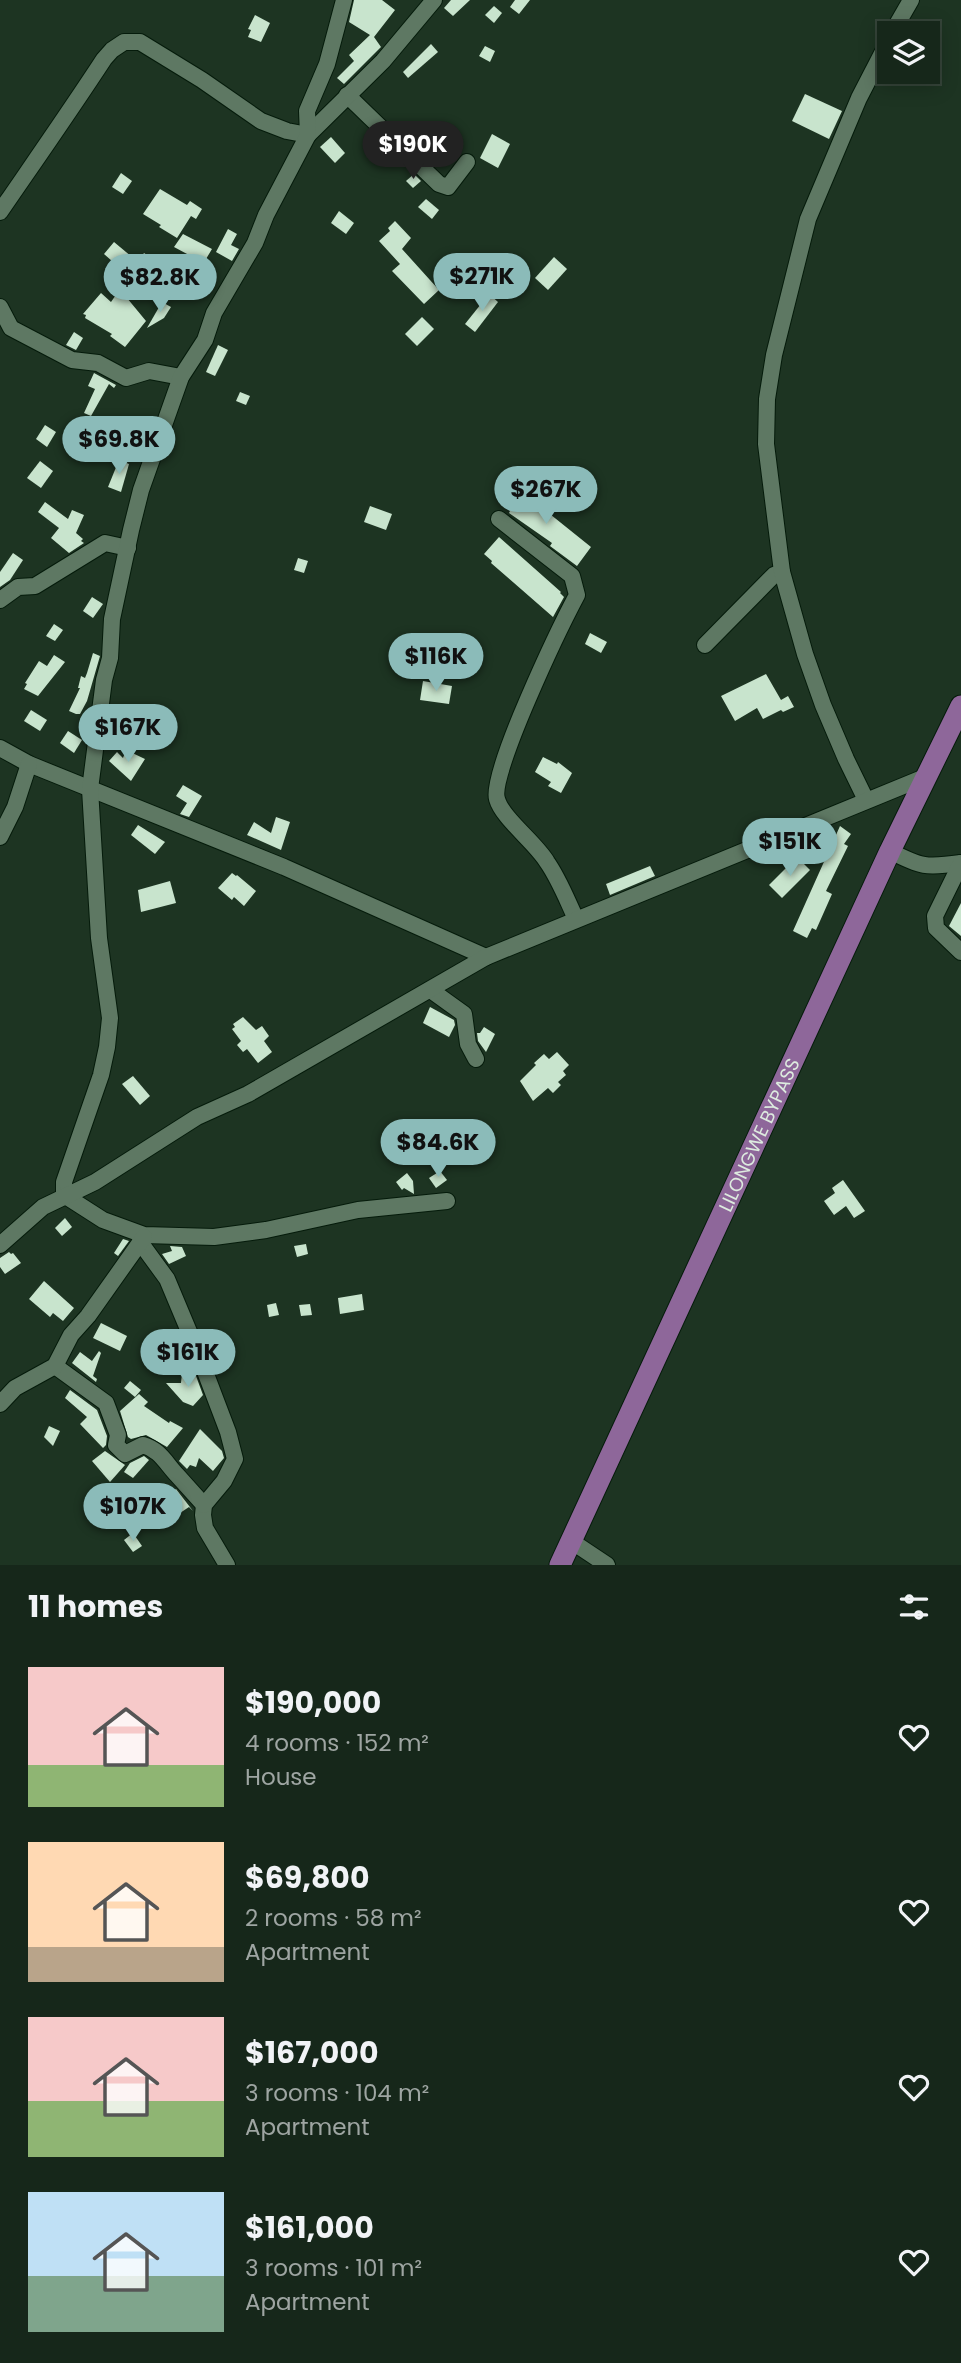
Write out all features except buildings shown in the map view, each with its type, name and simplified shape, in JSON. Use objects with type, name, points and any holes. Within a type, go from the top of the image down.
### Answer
[{"type":"main road","name":"LILONGWE BYPASS","points":[[560,1565],[925,777],[951,739],[961,706]]},
{"type":"street","points":[[308,135],[307,111],[327,64],[344,0]]},
{"type":"street","points":[[64,1195],[64,1182],[105,1060],[110,1018],[99,938],[90,789],[104,680],[110,658],[113,619],[142,490],[181,377],[205,340],[214,313],[255,243],[266,215],[308,135],[396,46],[434,0]]},
{"type":"street","points":[[899,21],[911,0]]},
{"type":"street","points":[[0,212],[41,150],[53,138],[104,59],[124,42],[140,42],[261,121],[276,128],[308,135]]},
{"type":"street","points":[[866,800],[822,705],[782,572],[766,443],[767,400],[774,355],[815,197],[877,63]]},
{"type":"street","points":[[347,96],[439,184],[448,187],[467,162]]},
{"type":"street","points":[[0,307],[11,328],[72,360],[98,363],[126,378],[149,371],[181,377]]},
{"type":"street","points":[[499,519],[572,576],[576,595],[517,724],[495,791],[500,807],[547,861],[576,919]]},
{"type":"street","points":[[0,600],[18,587],[35,586],[104,543],[128,548]]},
{"type":"street","points":[[705,645],[774,575],[782,572]]},
{"type":"street","points":[[0,748],[29,764],[284,867],[486,957]]},
{"type":"street","points":[[0,837],[15,807],[29,764]]},
{"type":"street","points":[[0,1245],[43,1207],[95,1182],[197,1117],[248,1094],[486,957],[925,777]]},
{"type":"street","points":[[890,851],[913,863],[929,867],[961,863]]},
{"type":"street","points":[[961,863],[935,916],[936,928],[961,952]]},
{"type":"street","points":[[432,990],[464,1014],[468,1044],[476,1059]]},
{"type":"street","points":[[64,1195],[103,1220],[142,1239],[214,1237],[266,1230],[358,1210],[447,1201]]},
{"type":"street","points":[[0,1404],[15,1388],[55,1366],[71,1335],[88,1316],[142,1239]]},
{"type":"street","points":[[142,1239],[167,1279],[228,1432],[235,1459],[224,1481],[204,1505],[202,1515],[205,1528],[227,1565]]},
{"type":"street","points":[[55,1366],[106,1403],[118,1435],[116,1445],[120,1450],[125,1454],[143,1446],[153,1448],[204,1505]]},
{"type":"street","points":[[571,1541],[607,1565]]}]
